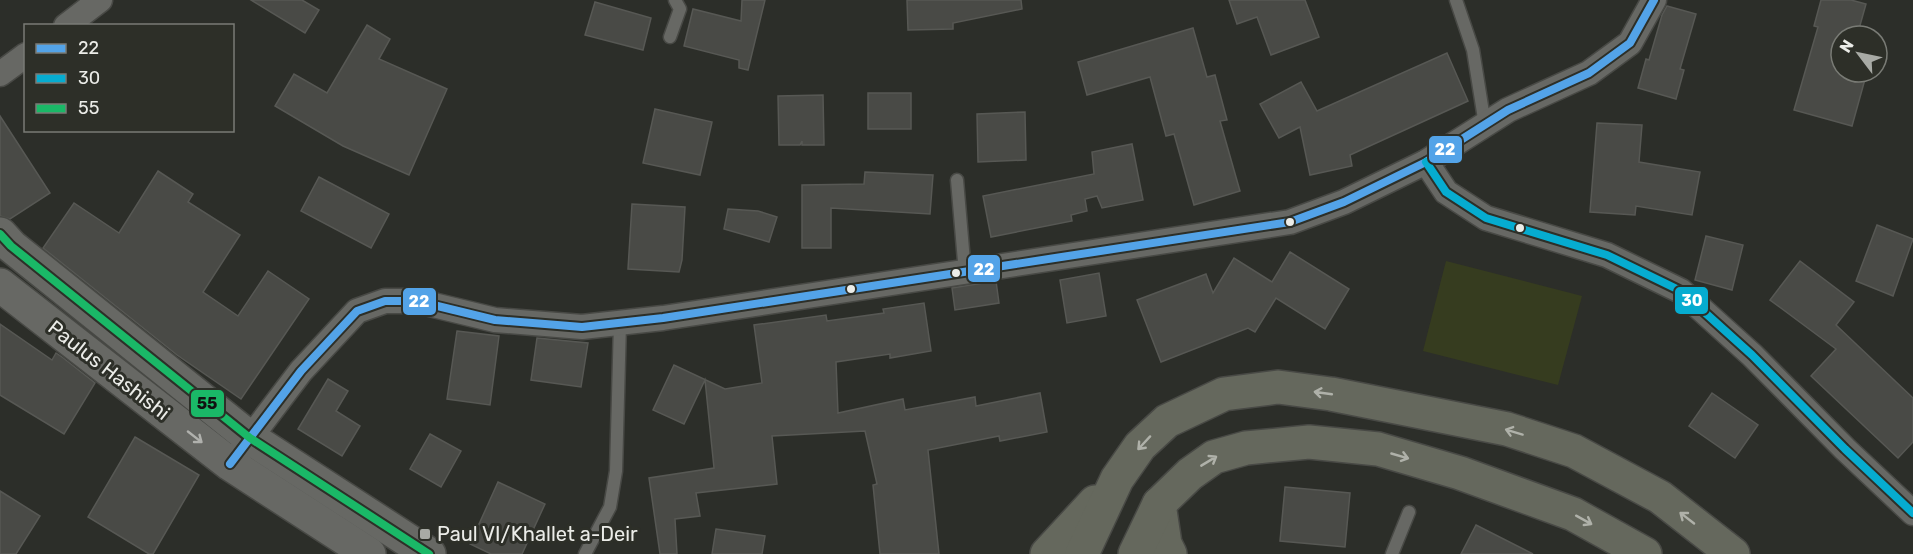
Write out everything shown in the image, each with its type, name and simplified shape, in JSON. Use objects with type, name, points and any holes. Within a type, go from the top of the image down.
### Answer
[{"type":"highway","points":[[1047,554],[1117,478],[1140,446],[1167,421],[1224,394],[1278,387],[1331,394],[1496,427],[1574,451],[1660,497],[1733,554]]},
{"type":"highway","points":[[1135,554],[1159,504],[1190,474],[1214,457],[1246,448],[1309,442],[1378,449],[1470,477],[1573,514],[1645,554]]},
{"type":"highway","points":[[1082,554],[1117,478]]},
{"type":"highway","points":[[1159,504],[1165,544],[1170,554]]},
{"type":"street","points":[[69,24],[100,0]]},
{"type":"street","points":[[230,464],[301,371],[357,311],[385,301],[417,301],[495,320],[582,327],[965,273],[1290,222],[1344,202],[1426,162],[1508,110],[1589,73],[1630,43],[1654,0]]},
{"type":"street","points":[[0,74],[24,56]]},
{"type":"street","points":[[1426,162],[1446,192],[1486,218],[1607,255],[1681,291],[1752,355],[1913,513]]},
{"type":"street","name":"Paulus Hashishi","points":[[0,234],[11,246],[250,438],[429,554]]},
{"type":"street","name":"Paulus Hashishi","points":[[0,285],[230,464],[369,554]]},
{"type":"lane","points":[[670,37],[680,9],[675,0]]},
{"type":"lane","points":[[1456,0],[1473,50],[1485,125]]},
{"type":"lane","points":[[957,180],[965,273]]},
{"type":"lane","points":[[585,554],[610,507],[616,471],[620,323]]},
{"type":"lane","points":[[1392,554],[1409,512]]},
{"type":"green space","points":[[1446,261],[1582,296],[1558,385],[1423,351]]},
{"type":"building","points":[[251,0],[302,0],[319,10],[305,33]]},
{"type":"building","points":[[742,0],[765,0],[748,70],[739,68],[739,60],[684,46],[693,9],[741,21]]},
{"type":"building","points":[[907,0],[1021,0],[1022,9],[953,23],[953,29],[908,30]]},
{"type":"building","points":[[1229,0],[1305,0],[1319,37],[1271,55],[1257,17],[1237,24]]},
{"type":"building","points":[[1821,0],[1851,0],[1866,4],[1860,24],[1829,24],[1829,84],[1864,84],[1852,126],[1794,110],[1818,27],[1814,26]]},
{"type":"building","points":[[595,2],[651,18],[643,50],[585,35]]},
{"type":"building","points":[[1667,6],[1696,14],[1680,69],[1684,70],[1676,99],[1638,88],[1646,59],[1649,60],[1662,15]]},
{"type":"building","points":[[367,25],[390,39],[379,59],[447,89],[409,175],[343,146],[275,106],[294,74],[327,93]]},
{"type":"building","points":[[1193,28],[1207,77],[1215,75],[1227,120],[1220,121],[1240,191],[1194,205],[1174,134],[1166,136],[1150,77],[1087,95],[1078,62]]},
{"type":"building","points":[[1447,53],[1468,101],[1350,155],[1352,166],[1310,175],[1300,127],[1279,138],[1260,104],[1301,82],[1317,111]]},
{"type":"building","points":[[868,93],[911,93],[911,129],[868,129]]},
{"type":"building","points":[[823,95],[824,145],[802,145],[802,141],[800,145],[779,145],[778,96]]},
{"type":"building","points":[[655,109],[712,122],[700,175],[643,163]]},
{"type":"building","points":[[1025,112],[1026,160],[978,162],[977,114]]},
{"type":"building","points":[[0,116],[50,193],[10,219],[0,216]]},
{"type":"building","points":[[1597,123],[1642,125],[1639,162],[1700,172],[1692,215],[1636,206],[1635,215],[1590,212]]},
{"type":"building","points":[[1132,144],[1143,200],[1102,208],[1097,196],[1085,199],[1087,211],[1071,215],[1072,221],[991,237],[983,196],[1094,174],[1092,152]]},
{"type":"building","points":[[158,171],[193,194],[188,202],[240,235],[203,292],[238,316],[268,271],[309,299],[241,399],[177,355],[43,248],[74,203],[119,233]]},
{"type":"building","points":[[865,172],[933,175],[930,214],[831,208],[831,248],[802,248],[802,185],[864,184]]},
{"type":"building","points":[[319,177],[389,214],[371,248],[301,211]]},
{"type":"building","points":[[632,204],[685,207],[682,260],[679,272],[628,269]]},
{"type":"building","points":[[728,209],[758,211],[777,217],[769,242],[724,229]]},
{"type":"building","points":[[1877,225],[1913,239],[1893,296],[1856,281]]},
{"type":"building","points":[[1706,236],[1743,245],[1732,290],[1695,280]]},
{"type":"building","points":[[1290,252],[1349,289],[1325,329],[1276,298],[1255,332],[1248,328],[1161,362],[1137,300],[1206,274],[1213,293],[1234,258],[1272,282]]},
{"type":"building","points":[[1800,261],[1854,302],[1836,325],[1913,398],[1913,442],[1898,458],[1811,376],[1836,349],[1770,300]]},
{"type":"building","points":[[1099,273],[1106,316],[1067,323],[1060,280]]},
{"type":"building","points":[[996,281],[999,303],[955,310],[952,288]]},
{"type":"building","points":[[924,303],[931,351],[890,358],[890,354],[836,362],[838,413],[903,399],[905,410],[975,397],[976,406],[1040,393],[1047,432],[1000,441],[999,436],[928,450],[939,554],[880,554],[873,485],[877,484],[865,431],[772,436],[777,484],[696,493],[700,516],[675,519],[677,554],[660,554],[649,478],[714,468],[705,380],[684,424],[653,410],[674,365],[725,389],[762,383],[754,325],[826,315],[827,321],[884,313],[883,309]]},
{"type":"building","points":[[0,324],[52,360],[56,353],[95,383],[64,434],[0,395]]},
{"type":"building","points":[[457,331],[499,336],[490,405],[447,399]]},
{"type":"building","points":[[537,338],[588,343],[581,387],[531,380]]},
{"type":"building","points":[[328,379],[348,391],[336,411],[360,426],[342,456],[298,429]]},
{"type":"building","points":[[1712,393],[1758,425],[1735,458],[1689,426]]},
{"type":"building","points":[[430,434],[461,451],[441,487],[410,469]]},
{"type":"building","points":[[135,437],[199,475],[153,554],[149,554],[88,517]]},
{"type":"building","points":[[498,482],[545,504],[522,554],[491,554],[470,544]]},
{"type":"building","points":[[1285,487],[1350,493],[1345,547],[1280,541]]},
{"type":"building","points":[[0,491],[40,516],[16,554],[0,554]]},
{"type":"building","points":[[1476,525],[1533,554],[1461,554]]},
{"type":"building","points":[[716,529],[765,536],[762,554],[712,554]]},
{"type":"transit line","name":"22","points":[[230,464],[301,371],[357,311],[385,301],[417,301],[495,320],[582,327],[663,318],[1290,222],[1344,202],[1426,162],[1508,110],[1589,73],[1630,43],[1654,0]]},
{"type":"transit line","name":"30","points":[[1426,162],[1446,192],[1486,218],[1607,255],[1681,291],[1752,355],[1845,449],[1913,513]]},
{"type":"transit line","name":"55","points":[[0,234],[11,246],[250,438],[429,554]]},
{"type":"place","name":"Paul VI/Khallet a-Deir","points":[[425,534]]}]
